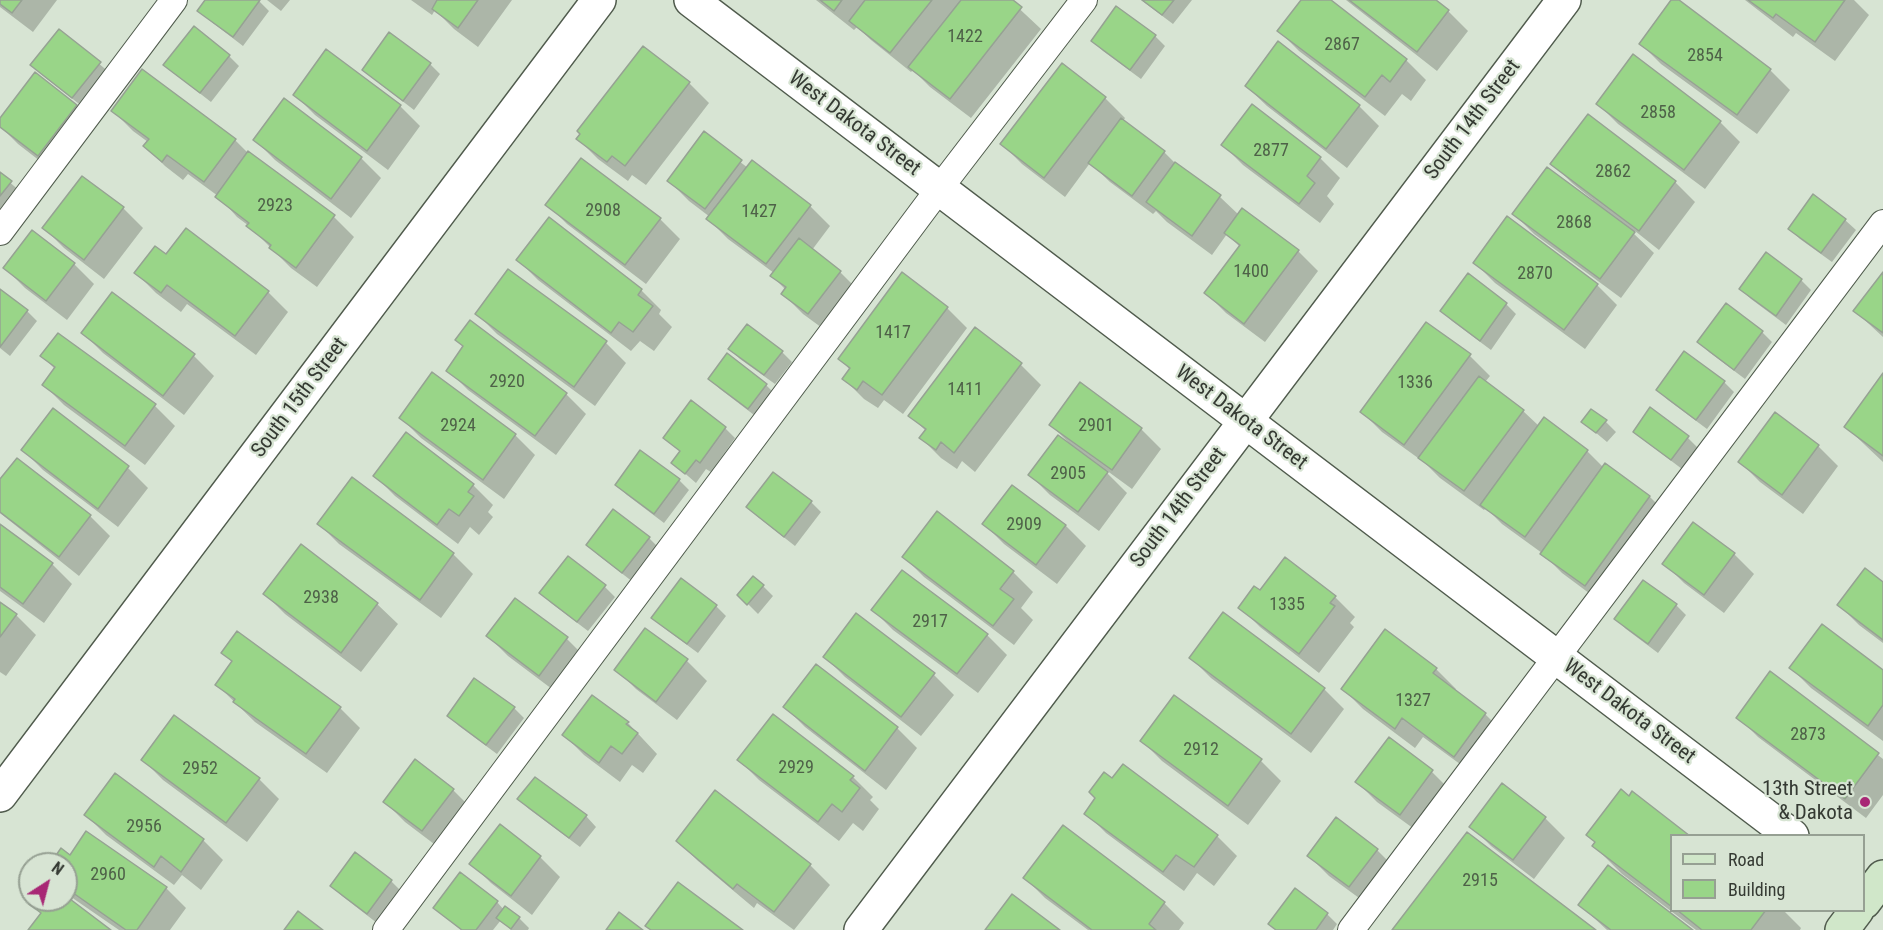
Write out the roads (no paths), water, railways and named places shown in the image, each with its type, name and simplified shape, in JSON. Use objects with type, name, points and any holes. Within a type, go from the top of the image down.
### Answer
[{"type":"street","name":"South 15th Street","points":[[0,795],[599,0]]},
{"type":"street","name":"West Dakota Street","points":[[691,0],[1789,834]]},
{"type":"street","name":"South 14th Street","points":[[861,930],[1564,0]]},
{"type":"street","points":[[1842,930],[1857,912]]},
{"type":"lane","points":[[0,232],[174,0]]},
{"type":"lane","points":[[386,930],[939,189],[1084,0]]},
{"type":"lane","points":[[1351,930],[1883,223]]},
{"type":"place","name":"13th Street & Dakota","points":[[1865,802]]}]
